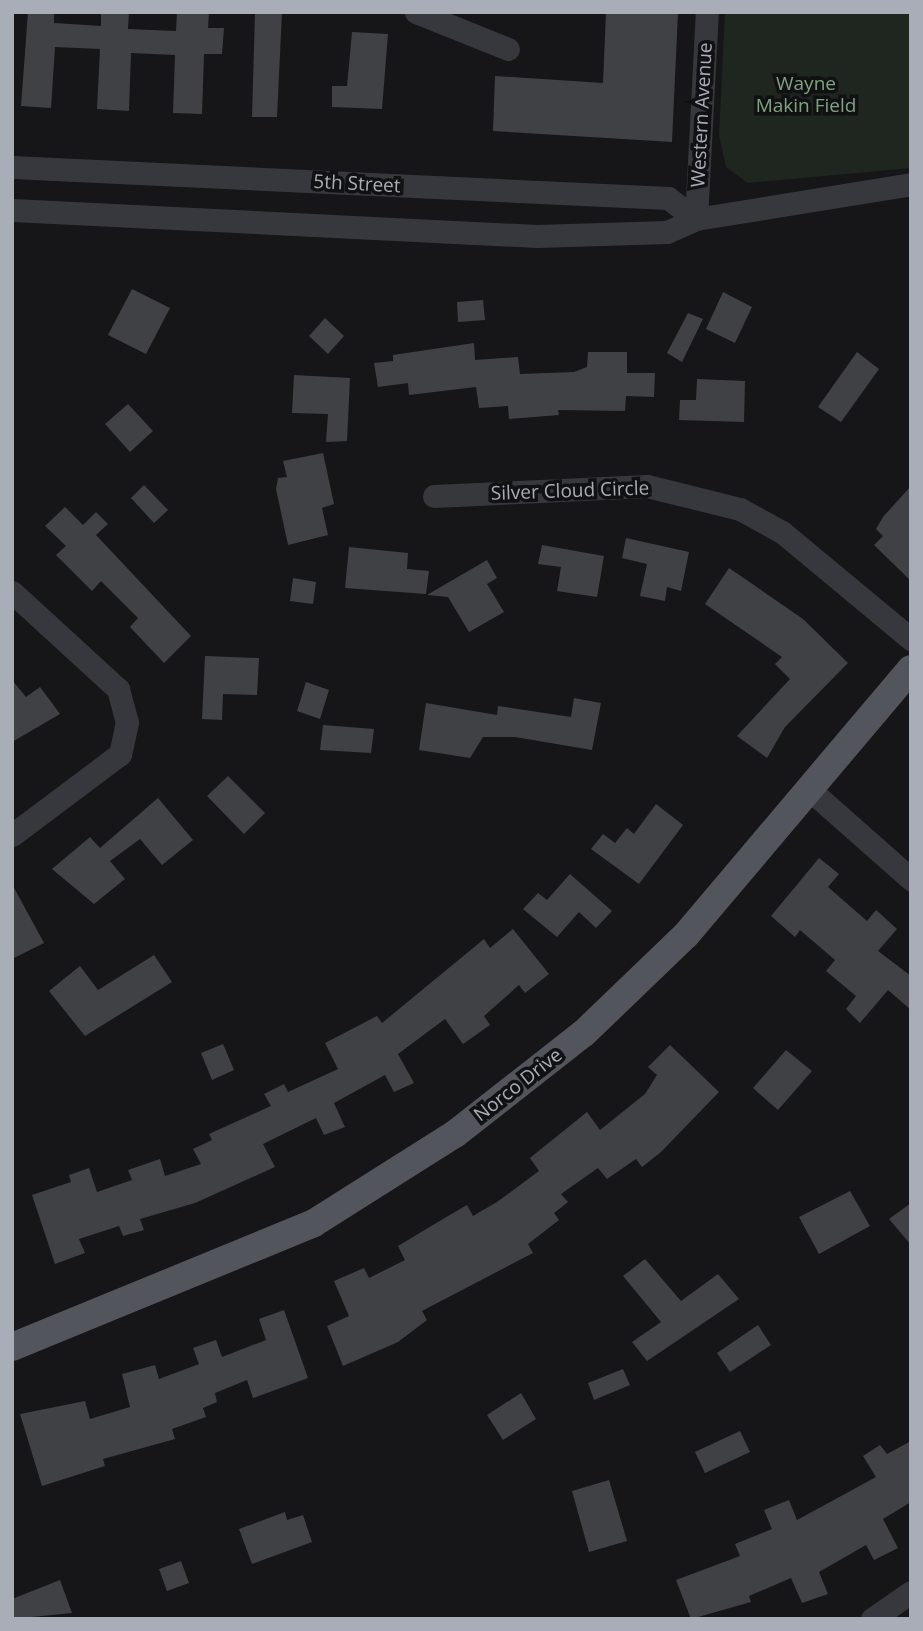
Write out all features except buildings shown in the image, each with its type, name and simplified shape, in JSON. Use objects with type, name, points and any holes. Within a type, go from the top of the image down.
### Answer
[{"type":"main road","name":"Norco Drive","points":[[12,1347],[314,1223],[455,1134],[584,1033],[677,944],[911,669]]},
{"type":"street","points":[[416,12],[508,49]]},
{"type":"street","name":"Western Avenue","points":[[696,219],[707,12]]},
{"type":"street","name":"5th Street","points":[[12,167],[668,198],[696,219]]},
{"type":"street","points":[[12,210],[537,236],[667,232],[696,219],[911,184]]},
{"type":"street","name":"Silver Cloud Circle","points":[[434,496],[647,486],[740,509],[782,532],[911,639]]},
{"type":"street","points":[[12,592],[118,689],[127,722],[120,754],[12,835]]},
{"type":"street","points":[[810,790],[911,879]]},
{"type":"street","points":[[872,1619],[911,1592]]},
{"type":"green space","name":"Wayne Makin Field","points":[[725,12],[911,12],[911,168],[748,183],[726,167],[719,136]]}]
